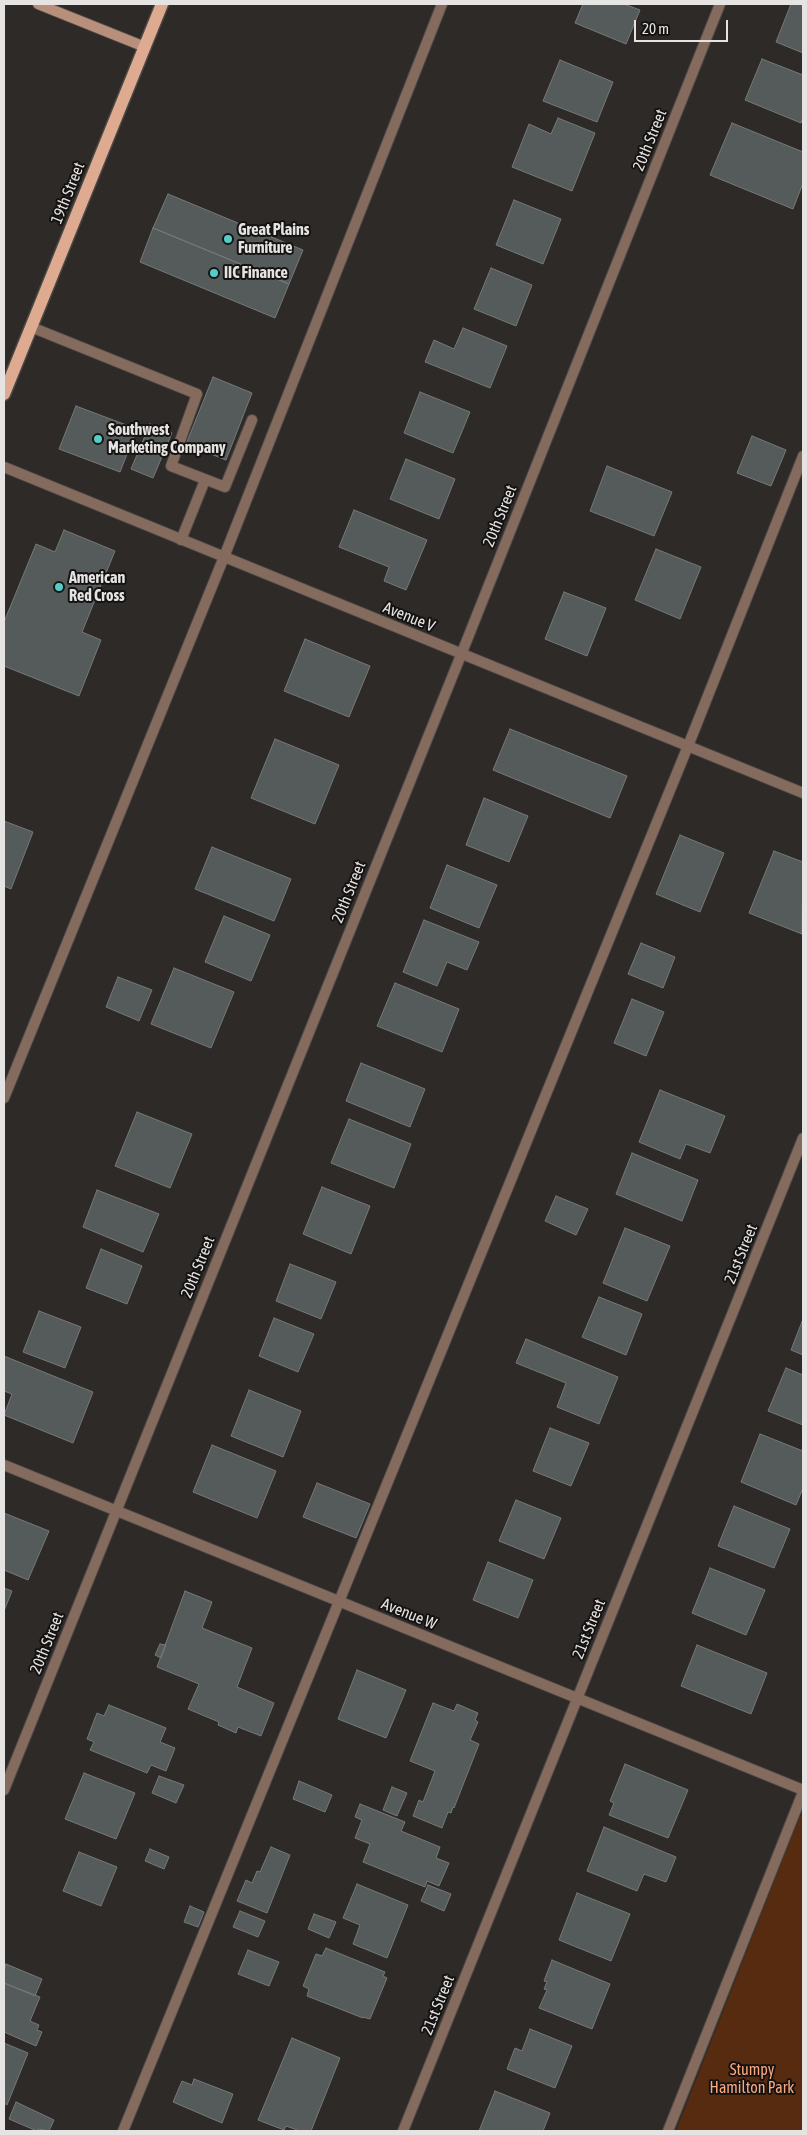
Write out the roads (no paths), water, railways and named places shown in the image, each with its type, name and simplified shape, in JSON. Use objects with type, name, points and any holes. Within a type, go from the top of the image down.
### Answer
[{"type":"main road","name":"19th Street","points":[[4,394],[162,4]]},
{"type":"street","points":[[38,4],[145,47]]},
{"type":"street","points":[[4,1098],[224,557],[442,4]]},
{"type":"street","name":"20th Street","points":[[4,1790],[720,4]]},
{"type":"street","points":[[31,327],[197,394],[171,466],[226,488],[252,420]]},
{"type":"street","points":[[123,2131],[688,746],[803,456]]},
{"type":"street","name":"Avenue V","points":[[4,467],[803,793]]},
{"type":"street","points":[[181,540],[205,480]]},
{"type":"street","name":"21st Street","points":[[403,2131],[803,1138]]},
{"type":"street","name":"Avenue W","points":[[4,1465],[803,1791]]},
{"type":"street","points":[[668,2131],[803,1791]]},
{"type":"place","name":"Great Plains Furniture","points":[[228,239]]},
{"type":"place","name":"IIC Finance","points":[[214,273]]},
{"type":"place","name":"Southwest Marketing Company","points":[[98,439]]},
{"type":"place","name":"American Red Cross","points":[[59,587]]},
{"type":"park label","name":"Stumpy Hamilton Park","points":[[752,2079]]}]
